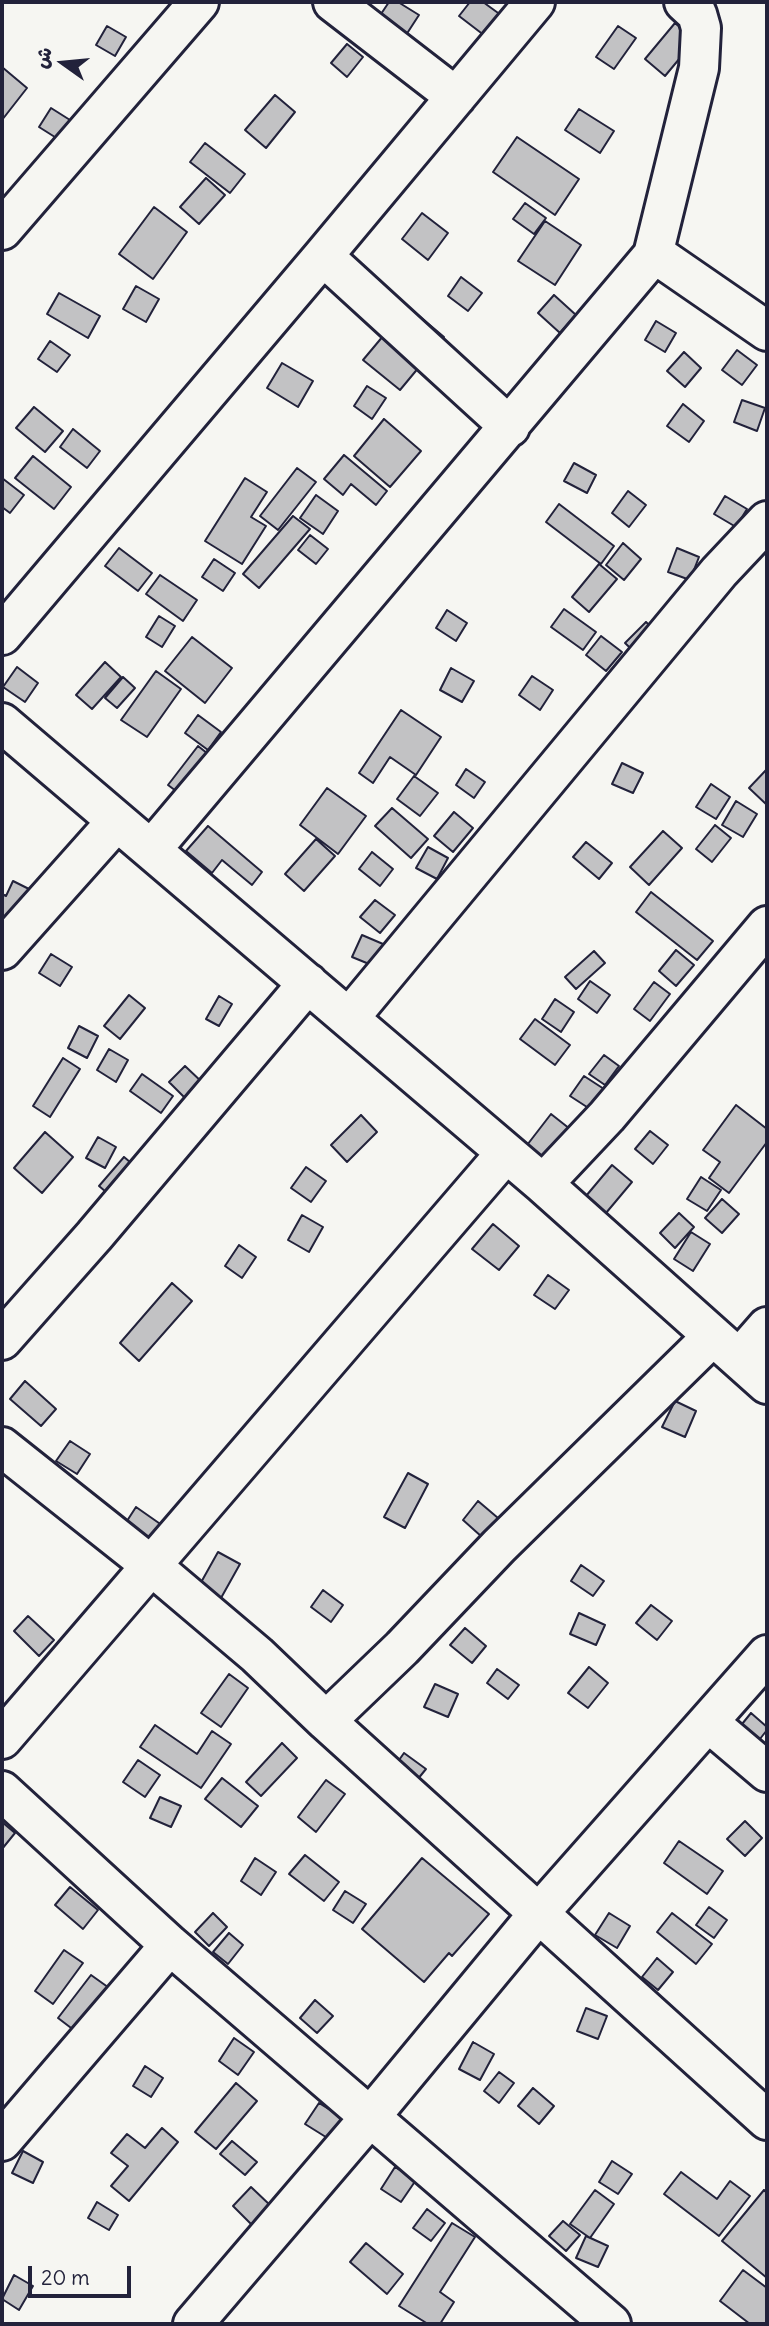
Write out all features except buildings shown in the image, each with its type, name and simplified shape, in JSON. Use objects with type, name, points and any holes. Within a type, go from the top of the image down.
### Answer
[{"type":"street","points":[[2,230],[199,2]]},
{"type":"street","points":[[332,2],[456,97]]},
{"type":"street","points":[[2,635],[535,2]]},
{"type":"street","points":[[151,850],[653,255],[699,68],[701,28],[697,13],[684,2]]},
{"type":"street","points":[[653,255],[767,331]]},
{"type":"street","points":[[323,256],[510,427]]},
{"type":"street","points":[[349,1018],[719,572],[767,521]]},
{"type":"street","points":[[2,723],[543,1184],[767,1384]]},
{"type":"street","points":[[2,950],[117,821]]},
{"type":"street","points":[[543,1184],[607,1116],[767,926]]},
{"type":"street","points":[[2,1340],[94,1236],[308,983]]},
{"type":"street","points":[[2,1740],[506,1153]]},
{"type":"street","points":[[326,1721],[402,1648],[499,1546],[726,1347],[767,1327]]},
{"type":"street","points":[[2,1447],[153,1567],[257,1655],[326,1721],[767,2120]]},
{"type":"street","points":[[194,2324],[539,1913],[767,1655]]},
{"type":"street","points":[[708,1721],[767,1772]]},
{"type":"street","points":[[2,1791],[170,1945],[611,2324]]},
{"type":"street","points":[[2,2141],[170,1945]]}]
